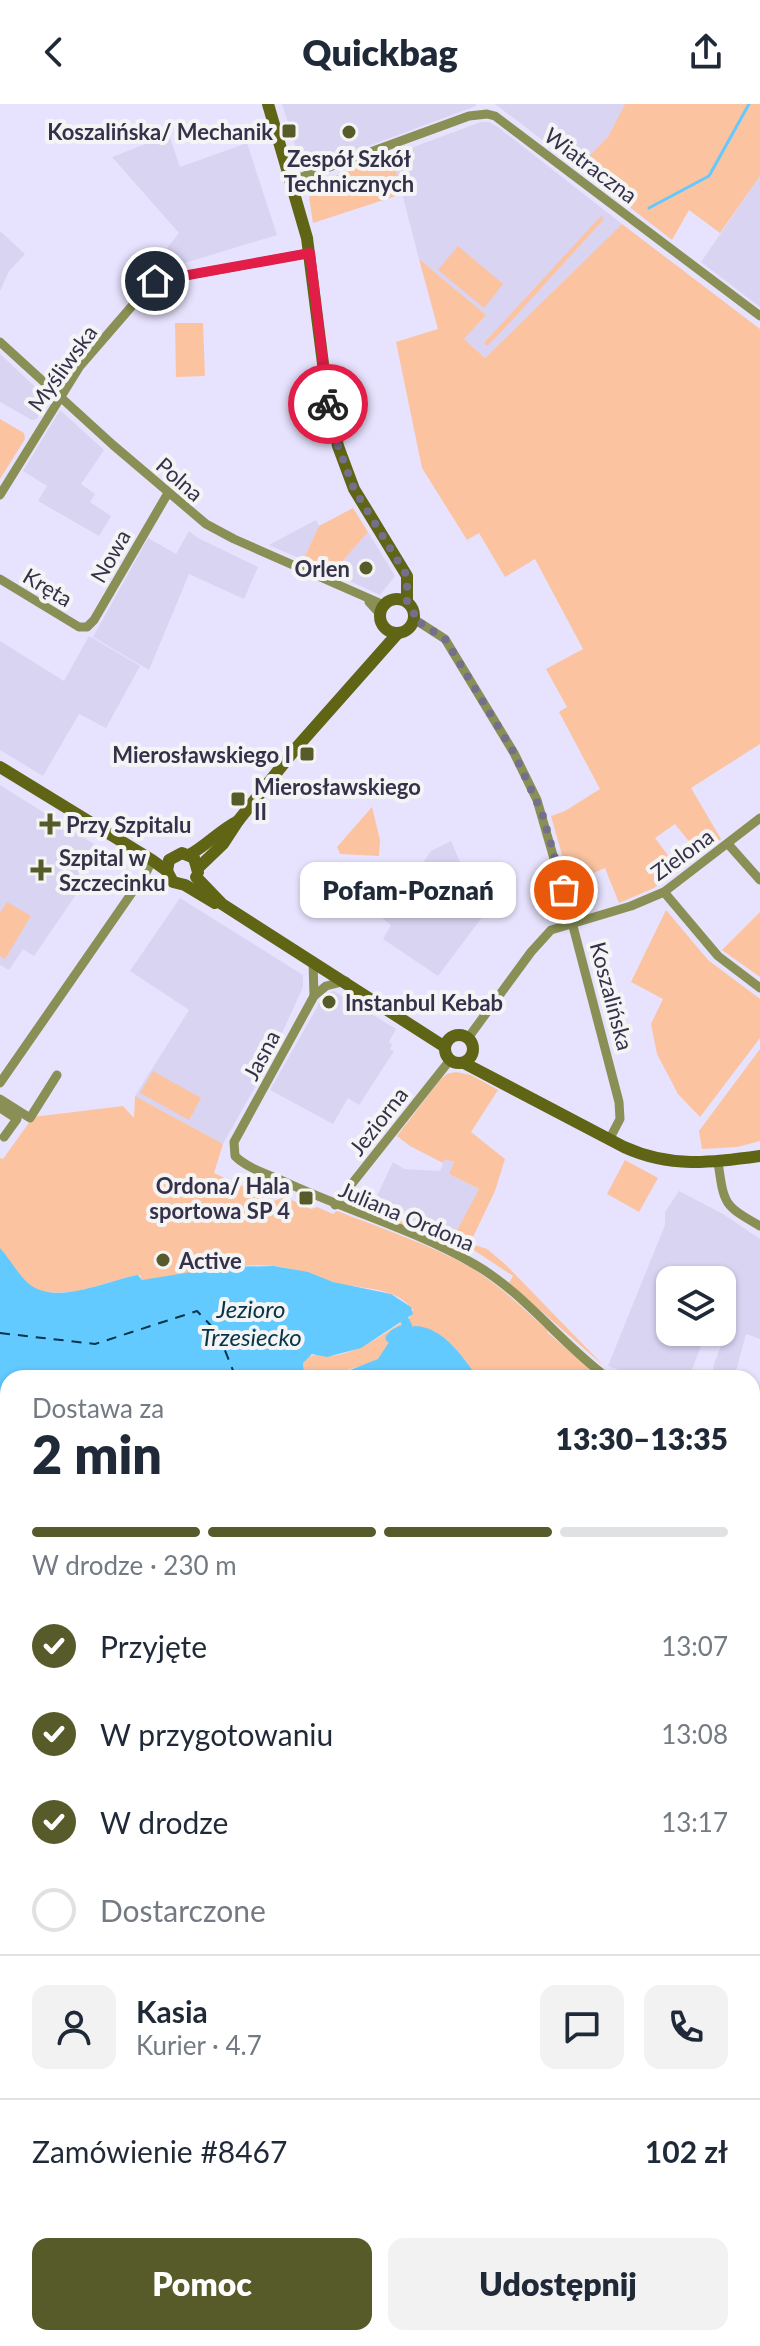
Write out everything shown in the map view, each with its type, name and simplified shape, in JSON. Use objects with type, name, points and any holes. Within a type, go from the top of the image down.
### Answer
[{"type":"street","points":[[268,104],[310,253],[328,403],[338,446],[354,489],[407,580],[403,601]]},
{"type":"street","name":"Wiatraczna","points":[[291,181],[469,116],[495,116],[760,316]]},
{"type":"street","name":"Myśliwska","points":[[0,495],[80,366],[151,284],[310,253]]},
{"type":"street","name":"Polna","points":[[0,342],[189,512],[221,532],[382,609]]},
{"type":"street","name":"Nowa","points":[[77,626],[85,628],[91,625],[168,493]]},
{"type":"street","name":"Kręta","points":[[0,579],[77,626]]},
{"type":"street","points":[[382,650],[385,628],[382,609],[403,601]]},
{"type":"street","points":[[185,885],[223,844],[238,821],[319,722],[398,633],[408,629],[414,613],[403,601]]},
{"type":"street","name":"Koszalińska","points":[[414,619],[445,639],[522,768],[547,830],[621,1111],[609,1140]]},
{"type":"street","points":[[385,628],[398,633]]},
{"type":"street","points":[[0,767],[152,860],[168,866]]},
{"type":"street","name":"Zielona","points":[[573,924],[664,892],[760,818]]},
{"type":"street","points":[[189,855],[238,821]]},
{"type":"street","points":[[728,844],[760,880]]},
{"type":"street","points":[[168,866],[182,853],[194,858],[197,873],[222,904],[424,1031],[448,1042]]},
{"type":"street","points":[[0,1083],[152,860]]},
{"type":"street","points":[[168,866],[173,882],[185,885],[211,902],[222,904]]},
{"type":"street","points":[[664,892],[718,956],[760,988]]},
{"type":"street","points":[[468,1038],[545,935],[551,930],[573,924]]},
{"type":"street","points":[[313,961],[314,996]]},
{"type":"street","points":[[314,996],[326,986],[346,981]]},
{"type":"street","name":"Jasna","points":[[240,1132],[314,996]]},
{"type":"street","points":[[448,1042],[459,1035],[468,1038],[474,1046],[468,1060]]},
{"type":"street","points":[[448,1042],[450,1060],[468,1060],[491,1079],[500,1080],[636,1153],[680,1163],[760,1156]]},
{"type":"street","name":"Jeziorna","points":[[335,1205],[450,1060]]},
{"type":"street","points":[[0,1099],[30,1118],[57,1075]]},
{"type":"street","points":[[0,1108],[17,1119],[4,1137]]},
{"type":"street","name":"Juliana Ordona","points":[[240,1132],[233,1148],[239,1160],[335,1205],[427,1241],[475,1264],[509,1288],[599,1370]]},
{"type":"street","points":[[718,1162],[726,1204],[760,1226]]},
{"type":"shaded area","name":"Zespół Szkół Technicznych","points":[[282,104],[476,106],[317,165],[299,157]]},
{"type":"shaded area","points":[[495,104],[625,104],[608,137],[578,167]]},
{"type":"shaded area","points":[[625,104],[760,104],[760,176],[720,233],[689,210],[672,240],[578,167],[608,137]]},
{"type":"shaded area","points":[[481,122],[498,127],[622,224],[485,358],[464,339],[486,315],[419,259],[392,155]]},
{"type":"shaded area","points":[[169,135],[180,167],[247,143],[277,235],[145,275],[179,233],[112,157]]},
{"type":"shaded area","points":[[392,155],[402,194],[313,223],[309,197],[319,182]]},
{"type":"shaded area","points":[[760,176],[760,307],[701,262]]},
{"type":"shaded area","points":[[601,216],[604,219],[487,346],[484,343]]},
{"type":"shaded area","points":[[622,224],[760,329],[760,744],[691,788],[721,839],[699,854],[675,824],[655,838],[679,870],[654,888],[619,903],[605,868],[570,883],[551,816],[600,789],[559,712],[567,707],[546,669],[583,649],[535,559],[505,577],[479,533],[467,540],[422,468],[396,342],[438,329],[419,259],[486,315],[464,339],[485,358]]},
{"type":"shaded area","points":[[0,231],[25,254],[9,271],[0,291]]},
{"type":"shaded area","points":[[458,246],[503,284],[484,308],[438,270]]},
{"type":"shaded area","points":[[175,323],[203,323],[205,376],[176,377]]},
{"type":"shaded area","points":[[0,354],[48,399],[37,419],[32,420],[0,402]]},
{"type":"shaded area","points":[[60,410],[104,450],[81,484],[95,494],[90,502],[111,516],[99,536],[38,501],[47,486],[23,471]]},
{"type":"shaded area","points":[[0,419],[24,433],[25,439],[0,479]]},
{"type":"shaded area","points":[[353,508],[368,532],[332,573],[303,560],[319,526]]},
{"type":"shaded area","points":[[316,520],[319,526],[303,560],[269,545]]},
{"type":"shaded area","points":[[189,531],[258,567],[244,599],[189,574],[149,670],[93,637],[148,538],[176,554]]},
{"type":"shaded area","points":[[368,532],[395,576],[380,595],[332,573]]},
{"type":"shaded area","points":[[89,636],[140,666],[106,728],[79,714],[43,776],[0,750],[0,641],[64,681]]},
{"type":"shaded area","name":"Szpital w Szczecinku","points":[[0,785],[94,844],[77,878],[84,883],[34,956],[23,949],[9,970],[0,965]]},
{"type":"shaded area","points":[[372,807],[380,840],[379,856],[340,854],[337,847]]},
{"type":"shaded area","points":[[451,841],[483,916],[438,976],[383,939],[391,925],[383,919],[431,851]]},
{"type":"shaded area","points":[[180,898],[303,975],[303,987],[268,1064],[223,1144],[135,1096],[189,1010],[130,971]]},
{"type":"shaded area","points":[[7,902],[31,916],[5,959],[0,956],[0,913]]},
{"type":"shaded area","points":[[666,910],[708,960],[760,999],[760,1038],[700,1117],[678,1094],[657,1054],[651,1024],[663,999],[631,982]]},
{"type":"shaded area","points":[[760,912],[760,977],[722,950]]},
{"type":"shaded area","points":[[334,991],[396,1029],[389,1042],[392,1044],[390,1049],[394,1051],[359,1105],[348,1098],[333,1124],[270,1090],[324,995]]},
{"type":"shaded area","points":[[760,1049],[760,1141],[737,1147],[702,1149],[699,1131]]},
{"type":"shaded area","points":[[153,1071],[201,1098],[189,1120],[140,1093]]},
{"type":"shaded area","points":[[456,1072],[471,1075],[498,1090],[471,1132],[505,1159],[495,1191],[472,1239],[455,1234],[479,1189],[449,1174],[454,1162],[445,1159],[443,1163],[397,1136],[440,1080]]},
{"type":"shaded area","points":[[135,1096],[223,1144],[214,1173],[274,1201],[285,1197],[311,1209],[317,1207],[333,1214],[337,1211],[459,1261],[512,1298],[591,1370],[472,1370],[437,1334],[415,1327],[403,1328],[385,1352],[372,1363],[347,1370],[304,1370],[303,1363],[311,1356],[333,1356],[357,1349],[409,1318],[413,1310],[391,1294],[275,1266],[241,1266],[142,1280],[140,1275],[132,1276],[75,1292],[0,1294],[0,1158],[3,1159],[33,1117],[123,1106],[134,1118]]},
{"type":"shaded area","points":[[445,1158],[454,1162],[449,1174],[479,1189],[455,1234],[379,1208],[377,1196],[393,1162],[404,1169],[440,1171]]},
{"type":"shaded area","points":[[625,1160],[658,1178],[639,1212],[607,1194]]},
{"type":"shaded area","points":[[679,1191],[723,1214],[760,1239],[760,1339],[746,1334],[736,1370],[713,1370],[721,1346],[736,1346],[736,1266],[656,1266],[656,1346],[701,1346],[692,1370],[619,1370],[608,1366],[665,1225],[665,1212]]},
{"type":"shaded area","points":[[383,1216],[487,1249],[604,1366],[509,1283],[513,1276],[469,1247],[464,1253]]},
{"type":"water","name":"Jezioro Trzesiecko","points":[[0,1248],[28,1283],[52,1293],[82,1290],[138,1275],[142,1280],[223,1267],[274,1266],[391,1294],[411,1307],[413,1314],[361,1348],[327,1357],[312,1354],[303,1363],[304,1370],[0,1370]]},
{"type":"water","name":"Jezioro Trzesiecko","points":[[415,1326],[435,1332],[459,1353],[472,1370],[350,1370],[378,1359],[395,1333]]},
{"type":"waterway","points":[[649,208],[709,176],[749,104]]},
{"type":"waterway","points":[[390,1338],[408,1327],[405,1321]]},
{"type":"ferry route","points":[[0,1333],[95,1344],[197,1311],[218,1333],[233,1370]]},
{"type":"way so far","points":[[328,404],[338,446],[354,489],[407,576],[407,602],[414,619],[445,639],[514,753],[542,813],[564,890]]},
{"type":"place","name":"Koszalińska/ Mechanik","points":[[289,131]]},
{"type":"place","name":"Zespół Szkół Technicznych","points":[[349,132]]},
{"type":"place","name":"Orlen","points":[[366,568]]},
{"type":"place","name":"Mierosławskiego I","points":[[307,754]]},
{"type":"place","name":"Mierosławskiego II","points":[[238,799]]},
{"type":"place","name":"Przy Szpitalu","points":[[50,824]]},
{"type":"place","name":"Szpital w Szczecinku","points":[[41,870]]},
{"type":"place","name":"Pofam-Poznań","points":[[564,890]]},
{"type":"place","name":"Instanbul Kebab","points":[[329,1002]]},
{"type":"place","name":"Ordona/ Hala sportowa SP 4","points":[[306,1198]]},
{"type":"place","name":"Active","points":[[163,1260]]},
{"type":"route","points":[[155,281],[310,253],[328,404]]}]
